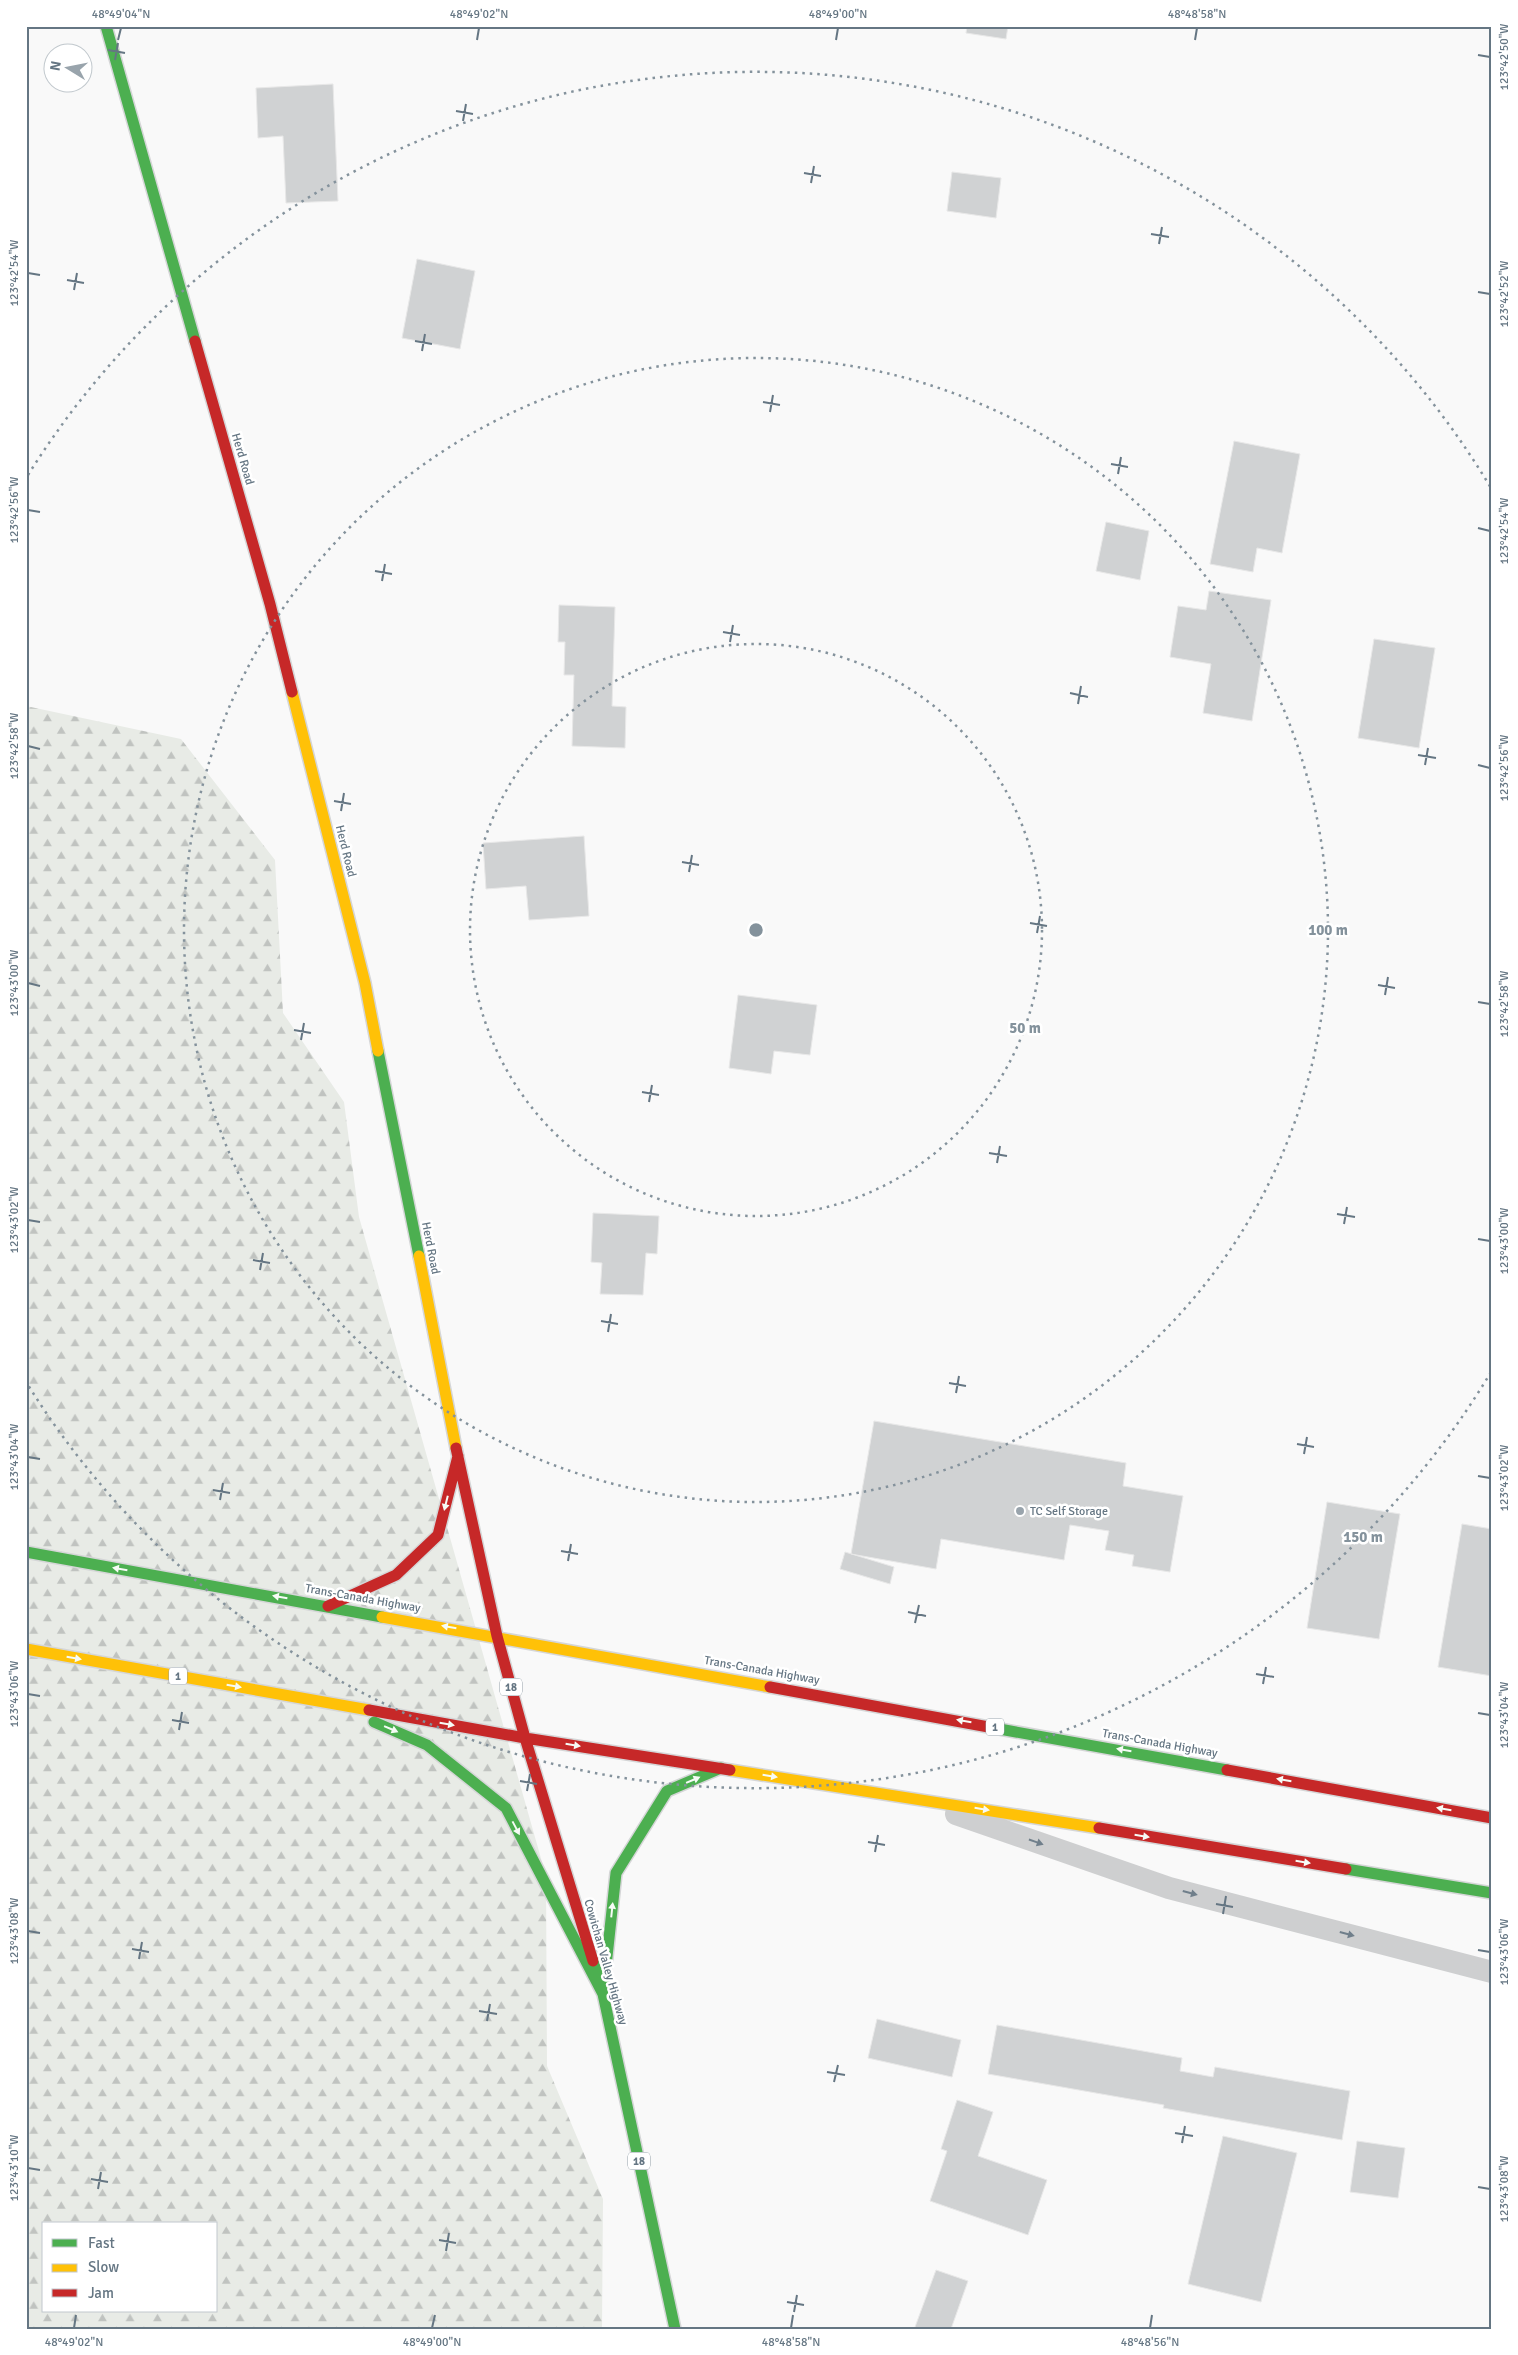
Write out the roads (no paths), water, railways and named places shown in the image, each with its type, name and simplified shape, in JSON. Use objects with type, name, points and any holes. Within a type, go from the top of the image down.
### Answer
[{"type":"main road","name":"Herd Road","points":[[106,26],[270,604],[365,983],[458,1456],[497,1636]]},
{"type":"main road","points":[[328,1606],[396,1575],[438,1535],[458,1456]]},
{"type":"main road","name":"Trans-Canada Highway","points":[[26,1552],[1492,1818]]},
{"type":"main road","name":"Cowichan Valley Highway","points":[[497,1636],[525,1738],[603,1994],[675,2329]]},
{"type":"main road","name":"1","points":[[26,1649],[525,1738],[907,1797],[1492,1893]]},
{"type":"main road","points":[[330,1703],[427,1745],[506,1808],[603,1994]]},
{"type":"main road","points":[[603,1994],[616,1873],[667,1791],[721,1768]]},
{"type":"lane","points":[[907,1797],[1169,1888],[1492,1972]]},
{"type":"place","name":"TC Self Storage","points":[[1020,1511]]}]
